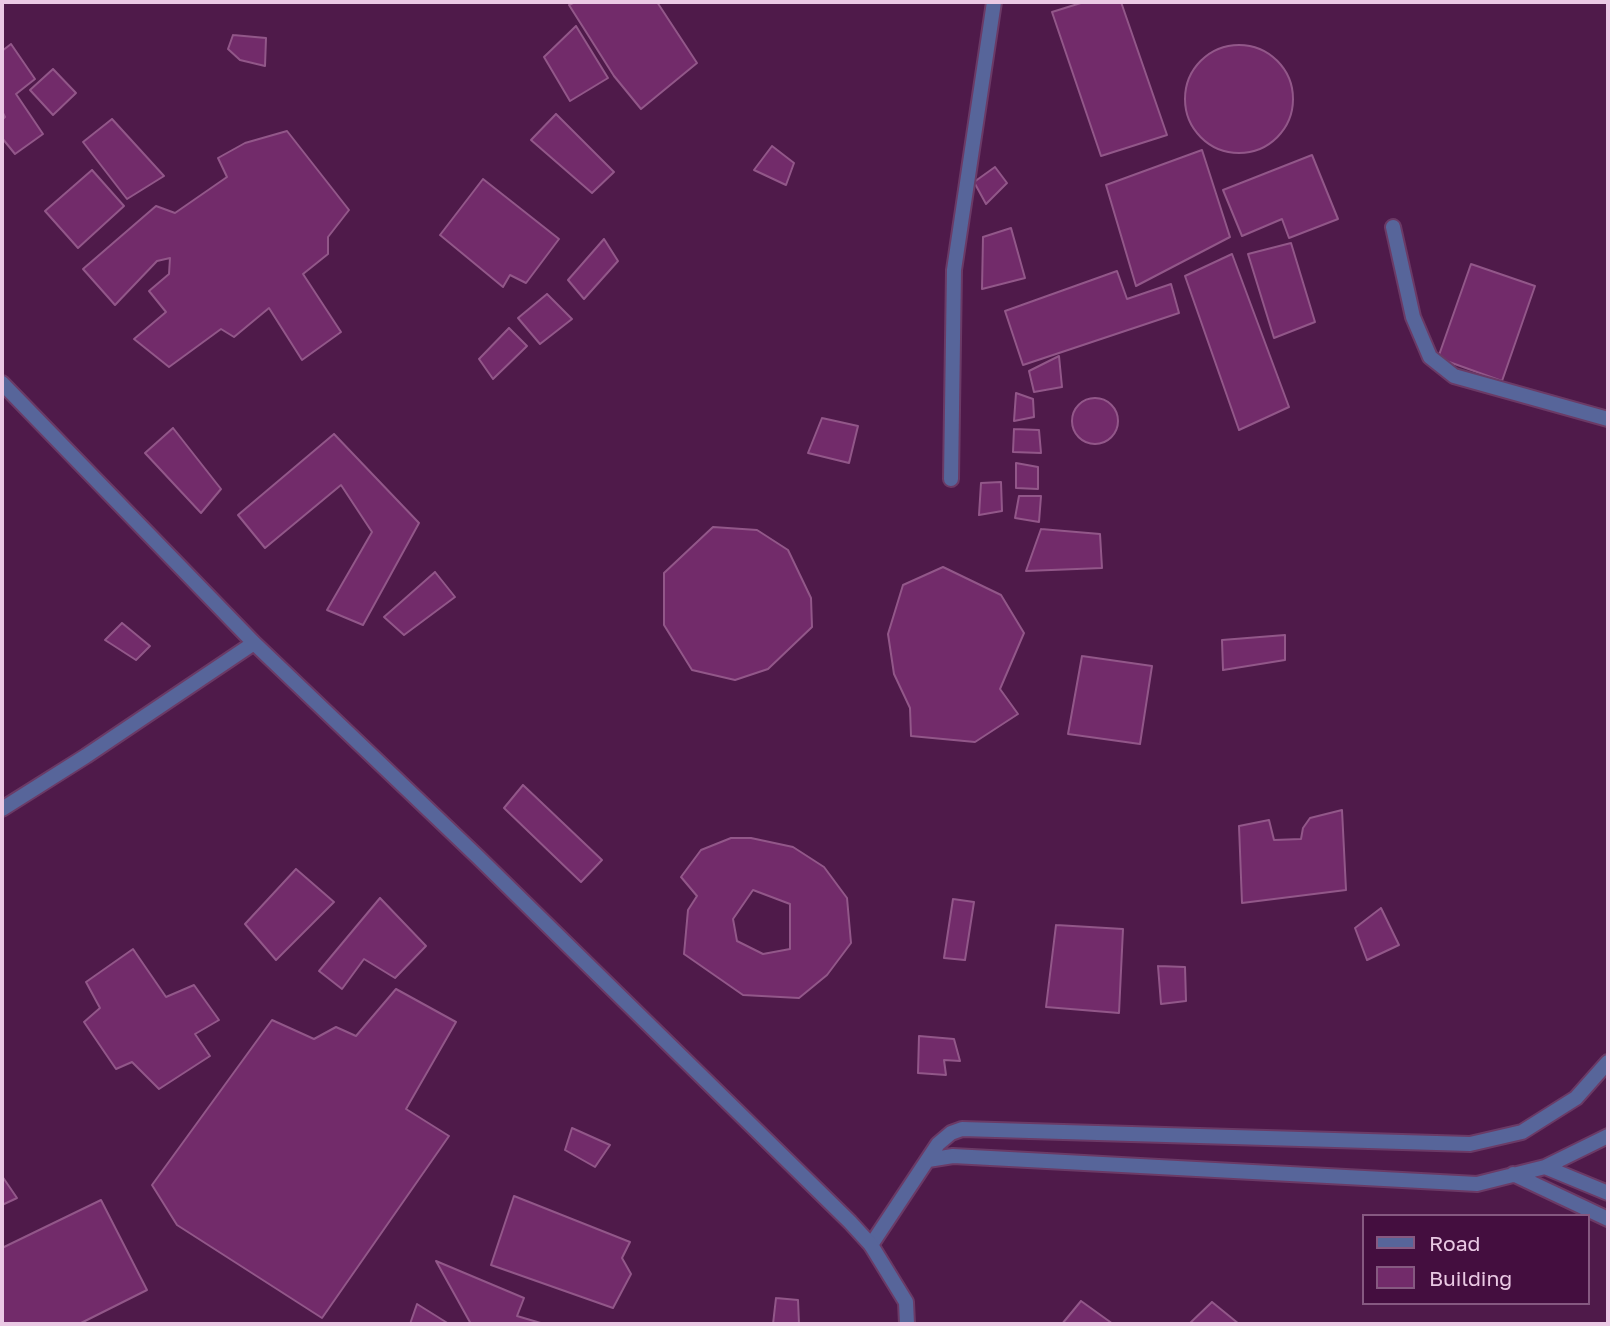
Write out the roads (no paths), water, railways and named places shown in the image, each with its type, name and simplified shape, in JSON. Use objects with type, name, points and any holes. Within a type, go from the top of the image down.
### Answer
[{"type":"street","points":[[951,479],[954,270],[995,2]]},
{"type":"street","points":[[1393,227],[1413,317],[1430,357],[1454,376],[1608,419]]},
{"type":"street","points":[[2,383],[254,643],[478,857],[871,1245],[906,1302],[907,1324]]},
{"type":"street","points":[[2,808],[86,756],[254,643]]},
{"type":"street","points":[[871,1245],[938,1144],[951,1133],[962,1129],[1470,1144],[1522,1132],[1576,1098],[1608,1062]]},
{"type":"street","points":[[951,1133],[953,1156]]},
{"type":"street","points":[[928,1160],[953,1156],[1477,1184],[1545,1167],[1608,1136]]},
{"type":"street","points":[[1545,1167],[1608,1193]]},
{"type":"street","points":[[1513,1174],[1608,1219]]}]
